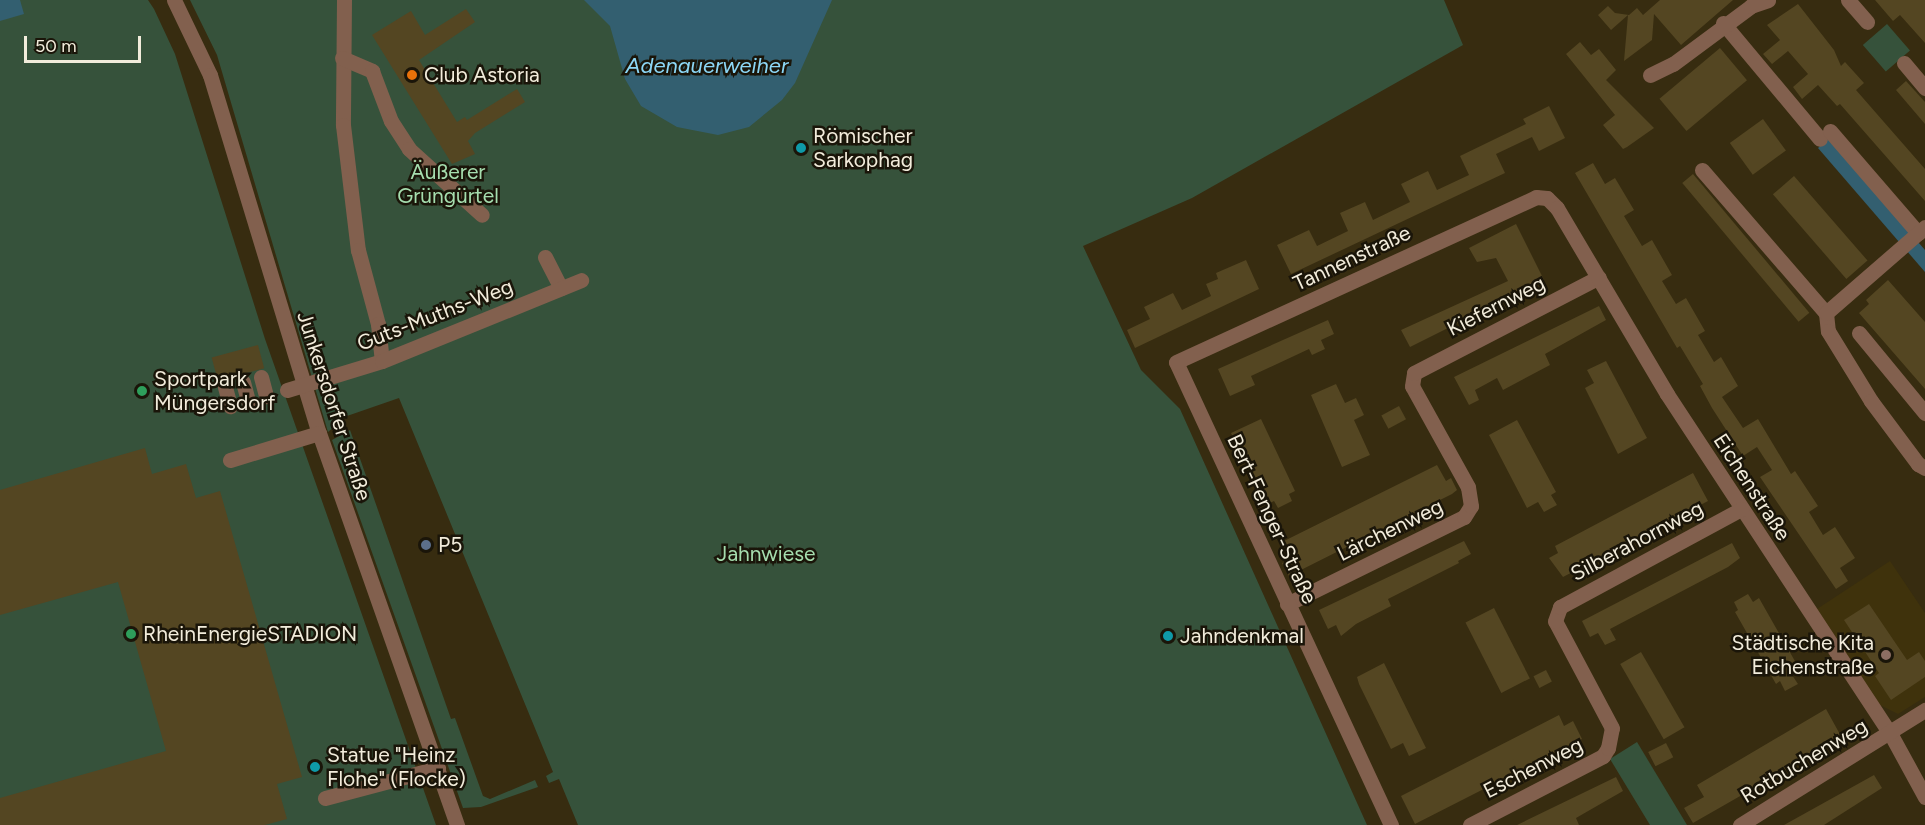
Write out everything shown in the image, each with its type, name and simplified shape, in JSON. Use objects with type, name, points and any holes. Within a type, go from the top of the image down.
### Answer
[{"type":"street","name":"Junkersdorfer Straße","points":[[174,0],[210,75],[303,385],[438,768],[454,824]]},
{"type":"street","points":[[344,0],[343,125],[358,250],[378,324],[382,361]]},
{"type":"street","points":[[1650,75],[1673,64],[1724,23],[1750,6],[1768,0]]},
{"type":"street","points":[[1848,0],[1867,22]]},
{"type":"street","points":[[1724,23],[1915,236],[1826,313]]},
{"type":"street","points":[[342,58],[372,71],[392,121],[409,149],[482,215]]},
{"type":"street","points":[[1904,63],[1925,88]]},
{"type":"street","points":[[1702,170],[1826,313],[1828,331],[1871,401],[1917,464],[1925,468]]},
{"type":"street","name":"Tannenstraße","points":[[1176,362],[1536,197],[1547,198]]},
{"type":"street","name":"Eichenstraße","points":[[1547,198],[1599,277],[1667,394],[1890,733],[1925,797]]},
{"type":"street","points":[[546,257],[561,288]]},
{"type":"street","name":"Kiefernweg","points":[[1414,374],[1599,277]]},
{"type":"street","name":"Guts-Muths-Weg","points":[[287,390],[382,361],[581,280]]},
{"type":"street","points":[[1859,333],[1925,413]]},
{"type":"street","name":"Bert-Fenger-Straße","points":[[1176,362],[1391,825]]},
{"type":"street","name":"Lärchenweg","points":[[1287,604],[1464,517],[1471,506],[1468,487],[1412,386],[1414,374]]},
{"type":"street","points":[[261,377],[266,396]]},
{"type":"street","points":[[243,382],[248,401]]},
{"type":"street","points":[[225,387],[230,406]]},
{"type":"street","points":[[230,460],[319,433]]},
{"type":"street","name":"Silberahornweg","points":[[1556,614],[1563,605],[1741,508]]},
{"type":"street","name":"Eschenweg","points":[[1470,825],[1602,756],[1608,748],[1612,728],[1555,621],[1556,614]]},
{"type":"street","name":"Rotbuchenweg","points":[[1740,825],[1925,710]]},
{"type":"street","points":[[325,798],[438,768]]},
{"type":"shaded area","name":"Städtische Kita Eichenstraße","points":[[1890,561],[1925,613],[1925,697],[1898,714],[1880,705],[1817,609]]},
{"type":"green space","name":"Sportpark Müngersdorf","points":[[0,0],[148,0],[154,9],[175,54],[265,339],[436,825],[0,825]]},
{"type":"green space","points":[[190,0],[1444,0],[1463,45],[1192,198],[1083,246],[1141,370],[1180,409],[1367,825],[578,825],[559,779],[549,783],[546,776],[553,772],[399,398],[347,416],[328,432],[217,55]]},
{"type":"green space","points":[[1887,24],[1910,50],[1886,71],[1863,45]]},
{"type":"green space","points":[[350,430],[451,719],[455,718],[483,796],[490,799],[535,780],[538,787],[481,807],[463,808],[332,440]]},
{"type":"green space","points":[[1637,742],[1687,825],[1650,825],[1610,759]]},
{"type":"water","points":[[0,0],[20,0],[24,14],[0,21]]},
{"type":"water","name":"Adenauerweiher","points":[[584,0],[832,0],[795,83],[782,100],[749,127],[718,135],[677,127],[641,106],[625,79],[610,26]]},
{"type":"water","points":[[1828,139],[1925,250],[1925,272],[1818,148]]},
{"type":"building","points":[[1660,0],[1733,0],[1681,45],[1654,14],[1652,40],[1624,61],[1628,15],[1611,30],[1598,15],[1608,6],[1615,13],[1629,15],[1637,8],[1643,15]]},
{"type":"building","points":[[1875,0],[1925,0],[1925,43],[1900,15],[1893,21]]},
{"type":"building","points":[[1798,4],[1834,50],[1841,66],[1845,62],[1864,83],[1856,90],[1925,169],[1925,201],[1840,104],[1837,106],[1818,85],[1802,99],[1793,87],[1808,74],[1788,51],[1772,64],[1763,54],[1780,40],[1767,25]]},
{"type":"building","name":"Club Astoria","points":[[466,9],[475,22],[419,60],[457,122],[465,117],[467,120],[517,89],[525,102],[475,133],[468,141],[475,154],[452,164],[372,35],[411,11],[425,35]]},
{"type":"building","points":[[1580,42],[1591,55],[1599,49],[1616,70],[1606,80],[1654,128],[1623,149],[1603,125],[1615,115],[1566,54]]},
{"type":"building","points":[[1720,48],[1747,80],[1686,131],[1659,99]]},
{"type":"building","points":[[1906,81],[1925,102],[1925,124],[1896,90]]},
{"type":"building","points":[[1549,106],[1565,138],[1539,151],[1532,137],[1496,154],[1505,173],[1291,274],[1277,245],[1309,230],[1317,246],[1348,231],[1340,213],[1365,202],[1373,220],[1410,202],[1401,184],[1428,171],[1437,190],[1469,175],[1460,156],[1526,124],[1523,119]]},
{"type":"building","points":[[1763,119],[1786,151],[1753,175],[1730,143]]},
{"type":"building","points":[[1593,163],[1605,184],[1615,178],[1634,210],[1624,216],[1642,246],[1652,240],[1672,275],[1662,281],[1676,304],[1686,298],[1705,331],[1698,335],[1714,362],[1721,357],[1738,386],[1722,397],[1743,428],[1758,419],[1791,474],[1795,471],[1818,506],[1809,512],[1823,535],[1835,527],[1855,558],[1840,568],[1848,581],[1836,589],[1760,477],[1772,470],[1757,447],[1743,456],[1712,408],[1700,386],[1703,384],[1680,346],[1677,348],[1575,173]]},
{"type":"building","points":[[1693,174],[1809,313],[1799,322],[1682,183]]},
{"type":"building","points":[[1794,176],[1867,261],[1846,279],[1773,194]]},
{"type":"building","points":[[1516,224],[1544,280],[1410,347],[1401,330],[1508,281],[1496,258],[1477,262],[1469,248]]},
{"type":"building","points":[[1246,260],[1259,289],[1135,348],[1127,330],[1150,319],[1144,307],[1173,293],[1182,310],[1211,296],[1206,284],[1218,279],[1216,273]]},
{"type":"building","points":[[1888,280],[1925,322],[1925,389],[1859,313],[1869,304],[1866,300]]},
{"type":"building","points":[[1599,306],[1606,320],[1545,354],[1550,365],[1503,390],[1497,378],[1475,390],[1479,400],[1469,405],[1454,377]]},
{"type":"building","points":[[1328,320],[1334,334],[1321,340],[1325,349],[1312,355],[1309,349],[1251,376],[1255,385],[1230,396],[1218,369]]},
{"type":"building","points":[[258,345],[264,368],[218,381],[212,357]]},
{"type":"building","points":[[1606,361],[1647,438],[1618,454],[1585,388],[1594,383],[1587,370]]},
{"type":"building","points":[[1336,384],[1345,403],[1356,398],[1364,415],[1354,420],[1370,455],[1342,467],[1311,395]]},
{"type":"building","points":[[1399,406],[1406,419],[1388,429],[1381,415]]},
{"type":"building","points":[[1261,419],[1295,491],[1289,494],[1292,501],[1278,508],[1274,501],[1266,505],[1231,433]]},
{"type":"building","points":[[1517,420],[1556,492],[1551,495],[1557,505],[1544,512],[1538,502],[1527,508],[1489,435]]},
{"type":"building","name":"RheinEnergieSTADION","points":[[145,448],[152,474],[186,464],[196,498],[220,491],[302,777],[277,784],[287,819],[265,825],[0,825],[0,798],[166,751],[118,582],[0,615],[0,490]]},
{"type":"building","points":[[1437,465],[1446,481],[1451,478],[1457,490],[1452,494],[1289,576],[1282,563],[1288,560],[1280,543]]},
{"type":"building","points":[[1693,473],[1708,501],[1563,577],[1549,558],[1558,553],[1555,546]]},
{"type":"building","points":[[1464,541],[1471,554],[1458,561],[1459,563],[1388,599],[1391,606],[1356,624],[1341,636],[1336,625],[1328,629],[1319,610]]},
{"type":"building","points":[[1732,543],[1740,558],[1728,567],[1610,629],[1616,640],[1605,645],[1598,633],[1590,637],[1582,621]]},
{"type":"building","points":[[1748,594],[1753,602],[1759,598],[1800,670],[1792,675],[1798,684],[1785,691],[1780,681],[1776,684],[1735,612],[1738,610],[1734,602]]},
{"type":"building","points":[[1869,604],[1907,660],[1919,652],[1925,661],[1925,677],[1891,700],[1875,676],[1879,673],[1844,620]]},
{"type":"building","points":[[1494,608],[1530,678],[1501,693],[1465,623]]},
{"type":"building","points":[[1641,652],[1684,727],[1664,739],[1620,664]]},
{"type":"building","points":[[1384,663],[1426,748],[1409,756],[1403,743],[1391,749],[1357,677]]},
{"type":"building","points":[[1546,670],[1552,682],[1539,688],[1534,676]]},
{"type":"building","points":[[1826,709],[1842,738],[1693,823],[1684,808],[1704,797],[1697,785]]},
{"type":"building","points":[[1559,715],[1564,726],[1573,721],[1582,739],[1415,824],[1401,796]]},
{"type":"building","points":[[1666,743],[1673,757],[1655,766],[1648,752]]},
{"type":"building","points":[[1874,775],[1882,788],[1824,825],[1784,825]]},
{"type":"building","points":[[1616,777],[1623,791],[1576,818],[1579,825],[1517,825]]},
{"type":"place","name":"Club Astoria","points":[[412,75]]},
{"type":"place","name":"Römischer Sarkophag","points":[[801,148]]},
{"type":"place","name":"Sportpark Müngersdorf","points":[[142,391]]},
{"type":"place","name":"P5","points":[[426,545]]},
{"type":"place","name":"RheinEnergieSTADION","points":[[131,634]]},
{"type":"place","name":"Jahndenkmal","points":[[1168,636]]},
{"type":"place","name":"Städtische Kita Eichenstraße","points":[[1886,655]]},
{"type":"place","name":"Statue \"Heinz Flohe\" (Flocke)","points":[[315,767]]},
{"type":"park label","name":"Äußerer Grüngürtel","points":[[448,184]]},
{"type":"park label","name":"Jahnwiese","points":[[766,554]]}]
